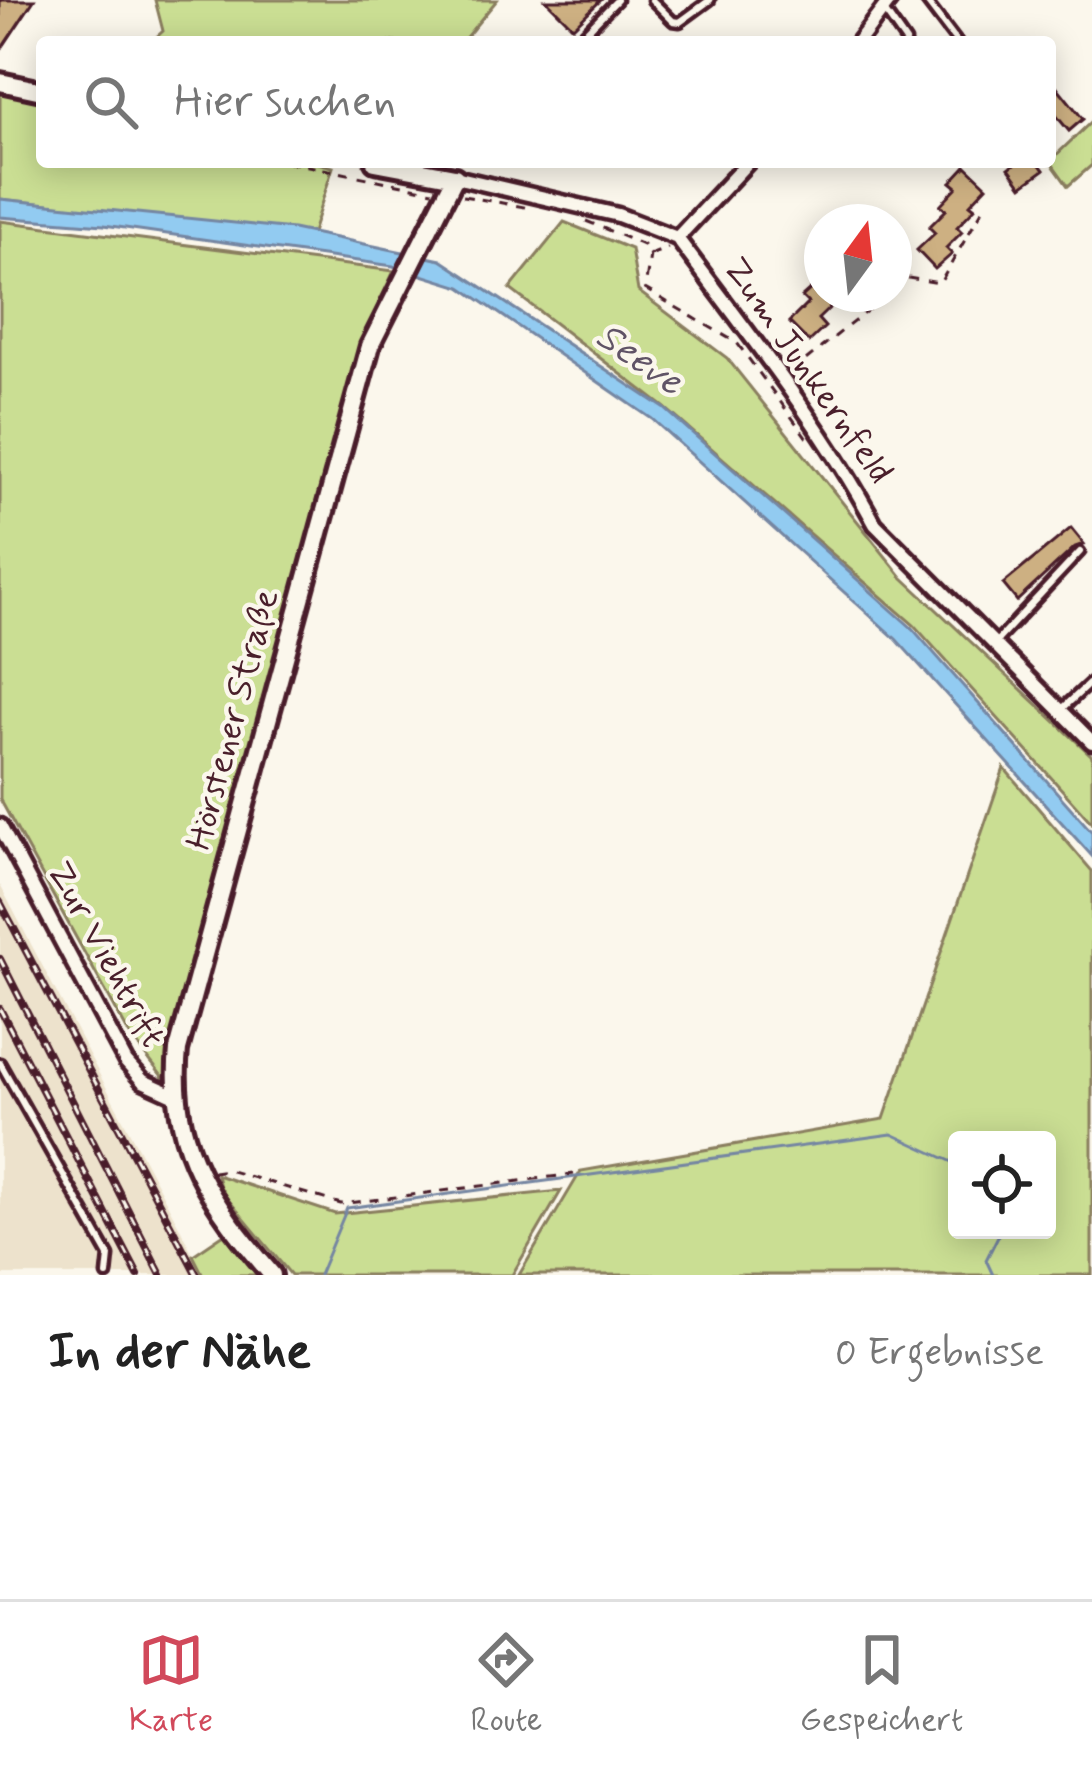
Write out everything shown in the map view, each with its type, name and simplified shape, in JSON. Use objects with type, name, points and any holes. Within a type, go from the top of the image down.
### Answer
[{"type":"street","points":[[863,36],[886,5]]},
{"type":"street","points":[[0,82],[36,90]]},
{"type":"street","points":[[398,168],[618,215],[677,238],[742,168]]},
{"type":"street","name":"Hörstener Straße","points":[[272,1275],[230,1225],[191,1157],[176,1096],[178,1050],[370,346],[455,183]]},
{"type":"street","name":"Zum Junkernfeld","points":[[677,238],[853,482],[875,524],[1092,742]]},
{"type":"street","name":"Zur Viehtrift","points":[[0,826],[126,1062],[143,1081],[176,1096]]},
{"type":"lane","points":[[582,36],[617,0]]},
{"type":"lane","points":[[652,0],[680,22],[710,0]]},
{"type":"lane","points":[[925,0],[952,36]]},
{"type":"lane","points":[[886,5],[903,36]]},
{"type":"lane","points":[[995,643],[1081,552]]},
{"type":"lane","points":[[1061,710],[1092,681]]},
{"type":"lane","points":[[0,1063],[109,1256],[107,1275]]},
{"type":"path","points":[[317,168],[434,191],[455,183],[537,209]]},
{"type":"path","points":[[912,279],[940,283],[983,209]]},
{"type":"path","points":[[577,217],[643,245],[650,255],[645,290],[737,343],[816,451]]},
{"type":"path","points":[[650,255],[670,248],[677,238]]},
{"type":"path","points":[[782,380],[866,312]]},
{"type":"path","points":[[199,1175],[227,1170],[341,1204],[574,1174]]},
{"type":"shaded area","points":[[0,885],[178,1224],[203,1275],[0,1275]]},
{"type":"green space","points":[[155,0],[497,0],[467,36],[158,36],[163,31]]},
{"type":"green space","points":[[0,88],[36,97],[36,168],[333,168],[312,233],[0,199]]},
{"type":"green space","points":[[1092,121],[1092,165],[1068,186],[1055,168],[1056,155]]},
{"type":"green space","points":[[0,221],[394,271],[362,339],[165,1080],[129,1034],[0,799]]},
{"type":"green space","points":[[564,222],[631,249],[638,291],[727,358],[902,577],[1092,756],[1092,823],[914,625],[664,407],[510,289]]},
{"type":"green space","points":[[1004,768],[1092,871],[1092,1275],[519,1275],[581,1171],[884,1119]]},
{"type":"green space","points":[[217,1175],[335,1214],[561,1191],[512,1275],[291,1275],[221,1191]]},
{"type":"green space","points":[[224,1234],[257,1275],[203,1275],[193,1255]]},
{"type":"water","points":[[0,199],[293,229],[441,260],[664,408],[912,628],[1092,832],[1092,856],[896,639],[652,419],[461,287],[393,266],[104,225],[0,217]]},
{"type":"building","points":[[0,0],[34,0],[0,51]]},
{"type":"building","points":[[546,0],[601,0],[573,27]]},
{"type":"building","points":[[1056,85],[1083,119],[1069,131],[1056,115]]},
{"type":"building","points":[[968,168],[987,186],[957,227],[962,232],[946,248],[952,254],[935,269],[917,250],[935,233],[929,227],[946,210],[940,205],[957,187],[951,182]]},
{"type":"building","points":[[1009,168],[1042,168],[1044,170],[1022,186]]},
{"type":"building","points":[[804,307],[804,312],[825,312],[818,319],[825,327],[809,342],[789,322]]},
{"type":"building","points":[[1071,528],[1084,544],[1017,601],[1003,584]]},
{"type":"waterway","points":[[319,1275],[347,1208],[892,1134],[948,1160]]},
{"type":"waterway","points":[[993,1275],[986,1260],[996,1239]]},
{"type":"railway","points":[[0,902],[197,1275]]},
{"type":"railway","points":[[0,959],[161,1275]]},
{"type":"railway","points":[[0,1009],[138,1275]]},
{"type":"water label","name":"Seeve","points":[[639,360]]}]
